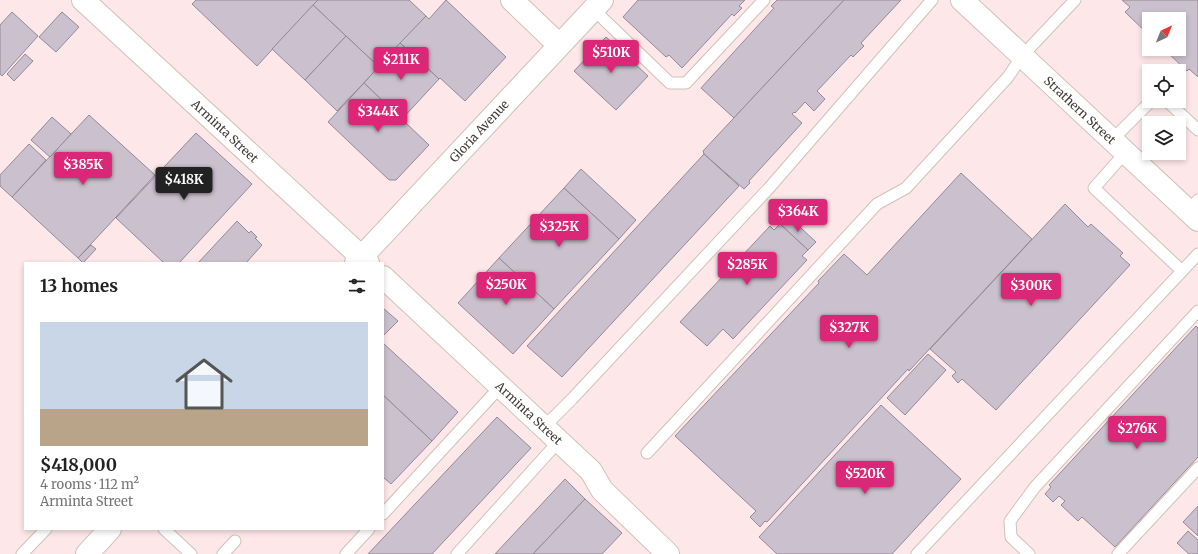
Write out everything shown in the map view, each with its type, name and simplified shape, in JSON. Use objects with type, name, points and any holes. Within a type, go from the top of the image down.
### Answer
[{"type":"street","name":"Arminta Street","points":[[83,0],[362,261]]},
{"type":"street","points":[[512,0],[560,45]]},
{"type":"street","name":"Strathern Street","points":[[962,0],[1118,146],[1195,210]]},
{"type":"street","name":"Gloria Avenue","points":[[362,261],[597,5]]},
{"type":"street","name":"Arminta Street","points":[[384,278],[591,471],[602,490],[668,554]]},
{"type":"street","points":[[87,554],[109,530]]},
{"type":"lane","points":[[597,5],[670,83],[686,83],[764,0]]},
{"type":"lane","points":[[457,554],[552,434],[577,393],[770,187],[932,0]]},
{"type":"lane","points":[[647,453],[877,204],[906,188],[1008,77],[1022,56],[1075,0]]},
{"type":"lane","points":[[1146,108],[1118,146],[1094,188],[1182,270]]},
{"type":"lane","points":[[1174,108],[1198,130]]},
{"type":"lane","points":[[917,554],[1198,254]]},
{"type":"lane","points":[[1029,554],[1011,537],[1010,521],[1035,487],[1198,311]]},
{"type":"lane","points":[[384,513],[500,387]]},
{"type":"lane","points":[[1118,554],[1198,468]]},
{"type":"lane","points":[[22,554],[45,530]]},
{"type":"lane","points":[[165,530],[191,554]]},
{"type":"lane","points":[[346,554],[368,530]]},
{"type":"lane","points":[[223,554],[235,541]]},
{"type":"shaded area","points":[[0,0],[1198,0],[1198,554],[0,554]]},
{"type":"building","points":[[196,0],[318,0],[257,66],[192,4]]},
{"type":"building","points":[[318,0],[409,0],[426,16],[379,67],[313,5]]},
{"type":"building","points":[[446,0],[506,57],[465,101],[400,43],[426,16],[429,19]]},
{"type":"building","points":[[638,0],[745,0],[739,6],[742,8],[734,16],[732,14],[682,68],[669,55],[666,57],[623,17]]},
{"type":"building","points":[[777,0],[844,0],[734,118],[701,88],[774,8],[771,6]]},
{"type":"building","points":[[844,0],[901,0],[861,43],[864,46],[853,57],[851,55],[817,91],[825,99],[814,111],[805,102],[795,113],[794,112],[792,114],[802,123],[749,181],[750,183],[744,189],[704,154],[703,151]]},
{"type":"building","points":[[1122,0],[1198,0],[1198,77],[1189,69],[1187,71],[1186,70],[1186,64],[1180,64],[1171,56],[1186,56],[1186,12],[1142,12],[1142,28],[1125,12],[1130,7]]},
{"type":"building","points":[[313,5],[346,36],[305,80],[272,49]]},
{"type":"building","points":[[12,12],[38,36],[2,76],[0,74],[0,25]]},
{"type":"building","points":[[62,12],[79,27],[56,52],[39,37]]},
{"type":"building","points":[[346,36],[379,67],[337,111],[305,80]]},
{"type":"building","points":[[606,37],[648,76],[616,110],[574,71]]},
{"type":"building","points":[[400,43],[439,79],[402,119],[364,83]]},
{"type":"building","points":[[25,54],[33,61],[14,81],[7,74]]},
{"type":"building","points":[[364,83],[429,145],[396,180],[388,179],[328,122]]},
{"type":"building","points":[[89,115],[155,175],[78,258],[12,197]]},
{"type":"building","points":[[52,117],[71,134],[50,157],[31,140]]},
{"type":"building","points":[[196,133],[252,184],[180,262],[163,262],[116,218]]},
{"type":"building","points":[[29,144],[46,160],[12,197],[0,186],[0,175]]},
{"type":"building","points":[[704,154],[739,186],[562,377],[527,346]]},
{"type":"building","points":[[581,169],[636,220],[619,239],[564,188]]},
{"type":"building","points":[[961,173],[1032,239],[909,371],[908,369],[767,522],[765,521],[760,527],[750,517],[756,511],[675,436],[819,283],[818,281],[844,254],[867,275]]},
{"type":"building","points":[[564,188],[619,239],[554,309],[499,258]]},
{"type":"building","points":[[1065,204],[1088,227],[1091,224],[1123,253],[1120,256],[1130,265],[996,410],[962,379],[958,383],[952,376],[956,372],[930,349]]},
{"type":"building","points":[[788,216],[816,242],[808,250],[780,224]]},
{"type":"building","points":[[237,221],[249,233],[251,231],[262,245],[247,262],[199,262]]},
{"type":"building","points":[[780,224],[808,250],[802,256],[807,260],[733,339],[723,329],[707,346],[680,322],[770,226],[774,230]]},
{"type":"building","points":[[91,245],[96,249],[84,262],[78,258]]},
{"type":"building","points":[[499,258],[554,309],[513,354],[458,303]]},
{"type":"building","points":[[384,309],[398,321],[384,335]]},
{"type":"building","points":[[1196,326],[1198,328],[1198,457],[1115,547],[1082,517],[1078,521],[1061,505],[1065,501],[1059,496],[1053,502],[1045,494],[1051,487],[1049,485]]},
{"type":"building","points":[[384,344],[458,412],[432,441],[384,396]]},
{"type":"building","points":[[928,354],[946,370],[905,415],[887,398]]},
{"type":"building","points":[[384,396],[432,441],[391,484],[384,478]]},
{"type":"building","points":[[881,405],[961,479],[892,554],[777,554],[759,537]]},
{"type":"building","points":[[497,417],[531,448],[432,554],[368,554]]},
{"type":"building","points":[[565,479],[585,499],[533,554],[495,554]]},
{"type":"building","points":[[585,499],[622,533],[602,554],[533,554]]},
{"type":"building","points":[[1198,506],[1198,536],[1183,522]]},
{"type":"building","points":[[1188,531],[1198,540],[1198,554],[1189,554],[1177,543]]}]
